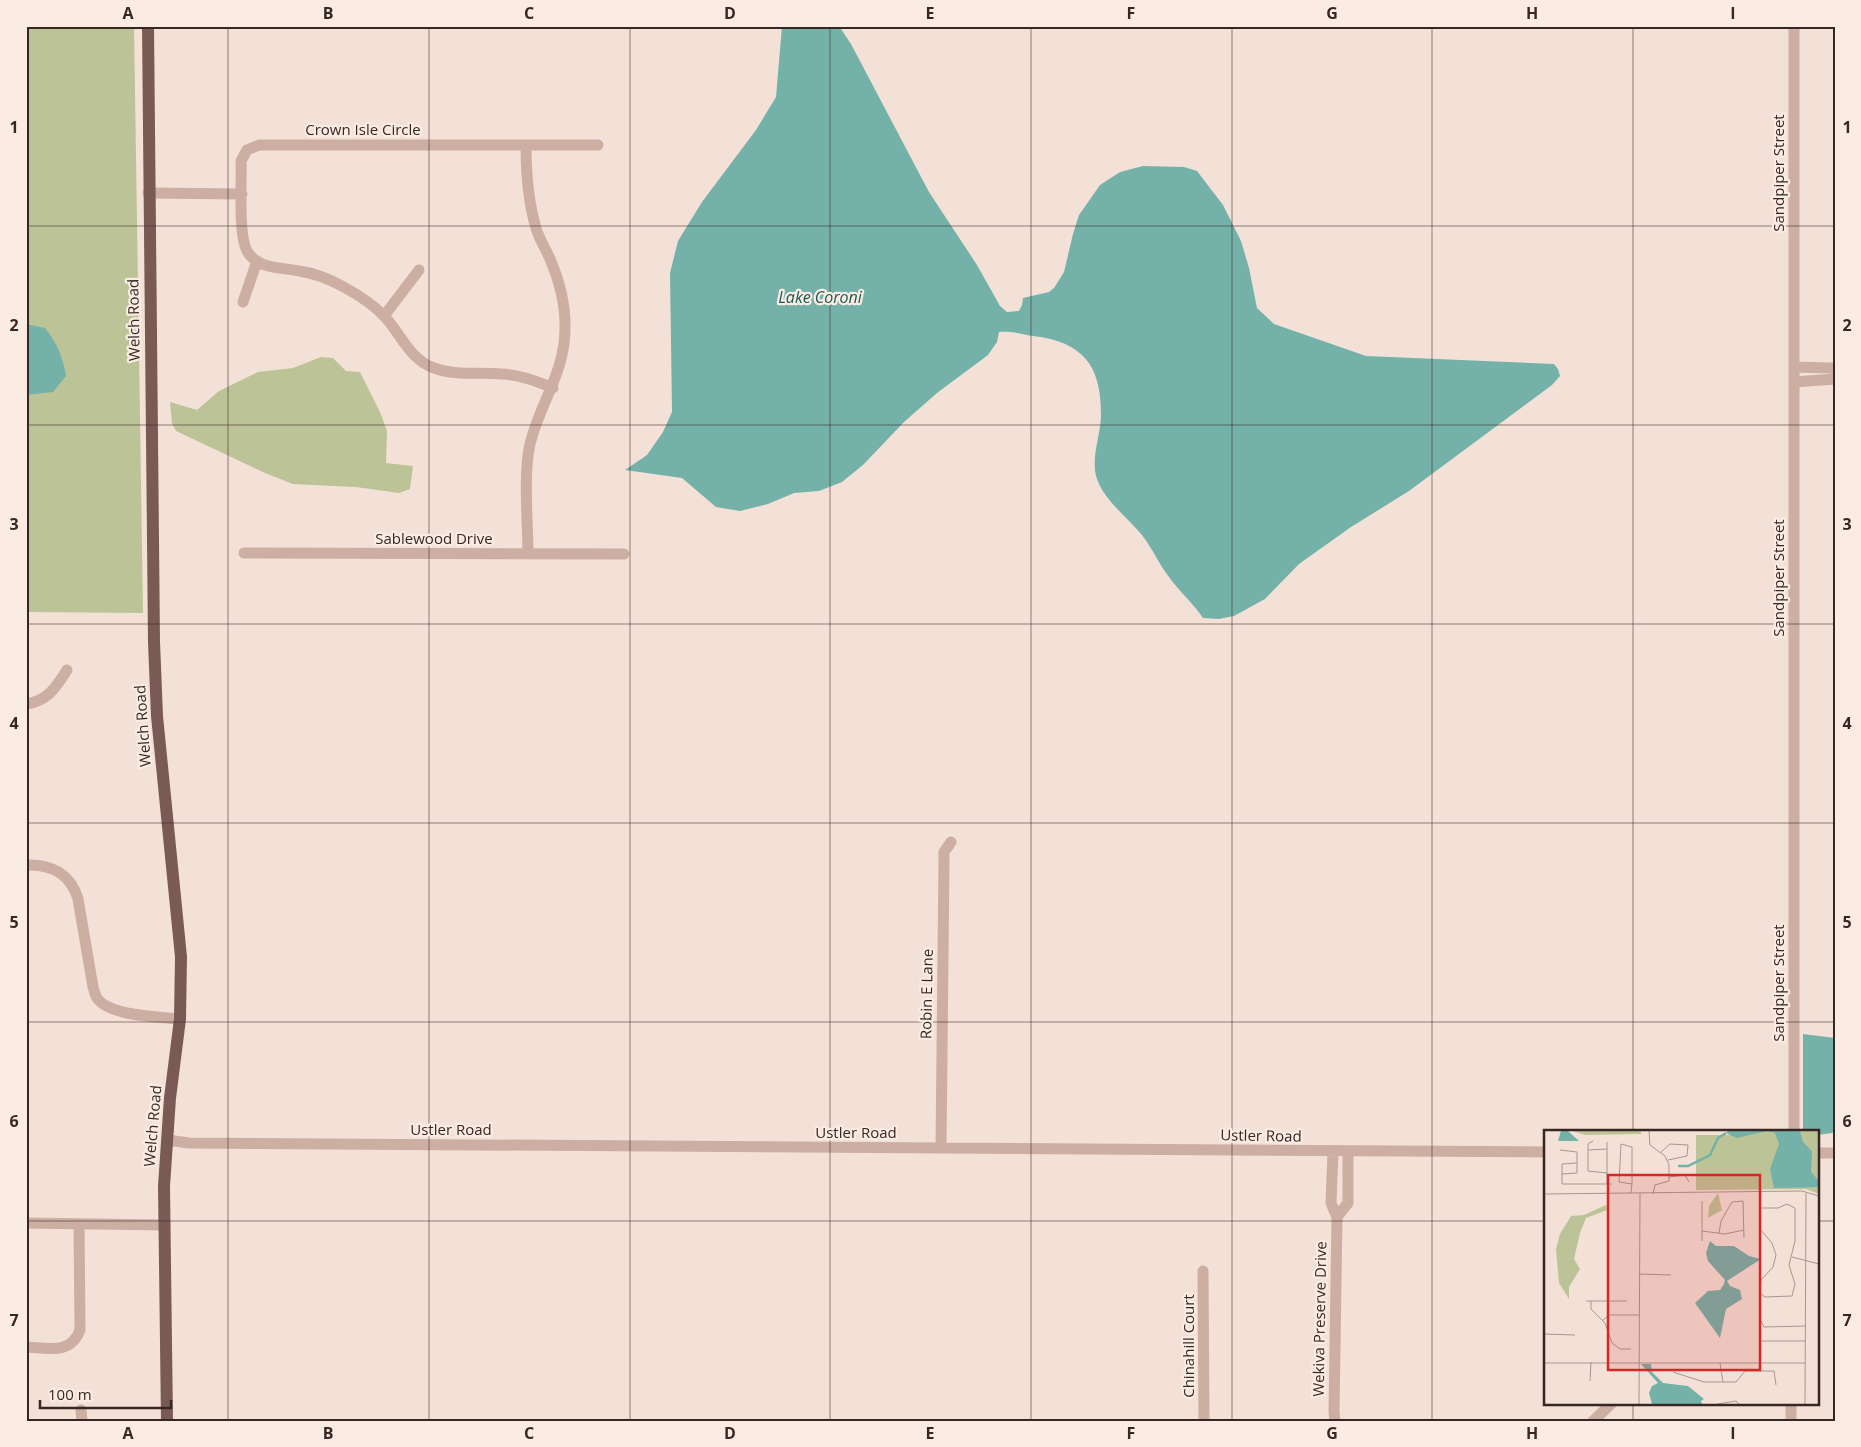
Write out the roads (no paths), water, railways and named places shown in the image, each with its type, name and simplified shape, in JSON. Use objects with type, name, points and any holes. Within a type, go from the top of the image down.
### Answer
[{"type":"main road","name":"Welch Road","points":[[148,26],[148,193],[154,642],[157,716],[181,956],[180,1020],[164,1186],[167,1421]]},
{"type":"street","name":"Sandpiper Street","points":[[1794,26],[1794,1130]]},
{"type":"street","name":"Crown Isle Circle","points":[[257,261],[248,253],[243,240],[241,161],[247,150],[259,145],[598,145]]},
{"type":"street","points":[[526,146],[526,176],[536,229],[550,259],[564,308],[564,344],[561,362],[553,388],[530,444],[527,466],[528,554]]},
{"type":"street","points":[[148,193],[242,194]]},
{"type":"street","points":[[243,302],[257,261],[270,268],[298,270],[339,284],[362,297],[384,316],[419,362],[448,372],[502,374],[525,377],[553,388]]},
{"type":"street","points":[[384,316],[419,270]]},
{"type":"street","points":[[1794,366],[1831,368],[1835,370]]},
{"type":"street","points":[[1794,382],[1835,379]]},
{"type":"street","name":"Sablewood Drive","points":[[244,552],[624,554]]},
{"type":"street","points":[[26,704],[47,697],[55,689],[67,670]]},
{"type":"street","name":"Robin E Lane","points":[[941,1148],[944,852],[951,842]]},
{"type":"street","points":[[26,865],[43,865],[55,869],[73,887],[78,899],[93,987],[99,1000],[119,1012],[180,1020]]},
{"type":"street","name":"Ustler Road","points":[[167,1140],[209,1143],[1544,1152]]},
{"type":"street","name":"Wekiva Preserve Drive","points":[[1333,1152],[1331,1203],[1337,1217],[1335,1421]]},
{"type":"street","name":"Wekiva Preserve Drive","points":[[1337,1217],[1348,1204],[1348,1152]]},
{"type":"street","points":[[1818,1153],[1835,1153]]},
{"type":"street","points":[[1332,1185],[1348,1186]]},
{"type":"street","points":[[26,1224],[165,1225]]},
{"type":"street","points":[[26,1348],[62,1348],[70,1346],[76,1340],[80,1330],[79,1224]]},
{"type":"street","name":"Chinahill Court","points":[[1203,1271],[1204,1421]]},
{"type":"street","points":[[1593,1421],[1611,1404]]},
{"type":"street","points":[[1791,1404],[1791,1421]]},
{"type":"water","name":"Lake Coroni","points":[[782,26],[839,26],[851,44],[929,192],[977,265],[1000,306],[1007,312],[1019,311],[1023,298],[1049,292],[1054,288],[1064,272],[1079,215],[1100,185],[1120,172],[1143,166],[1184,167],[1197,171],[1223,205],[1241,241],[1249,268],[1257,308],[1274,324],[1366,356],[1554,364],[1560,376],[1552,385],[1409,491],[1351,527],[1299,564],[1265,599],[1234,616],[1219,619],[1203,618],[1169,577],[1142,535],[1105,494],[1095,471],[1095,455],[1101,414],[1100,397],[1093,369],[1076,350],[1050,339],[1013,332],[999,332],[997,342],[988,355],[937,393],[904,422],[863,465],[842,482],[819,491],[794,493],[768,504],[740,511],[716,507],[682,478],[625,470],[647,455],[663,432],[672,412],[670,273],[678,241],[702,202],[756,130],[776,97]]},
{"type":"water","points":[[26,324],[45,328],[59,351],[66,376],[53,392],[26,395]]},
{"type":"water","points":[[1803,1034],[1835,1038],[1835,1131],[1818,1135],[1818,1130],[1803,1130]]}]
